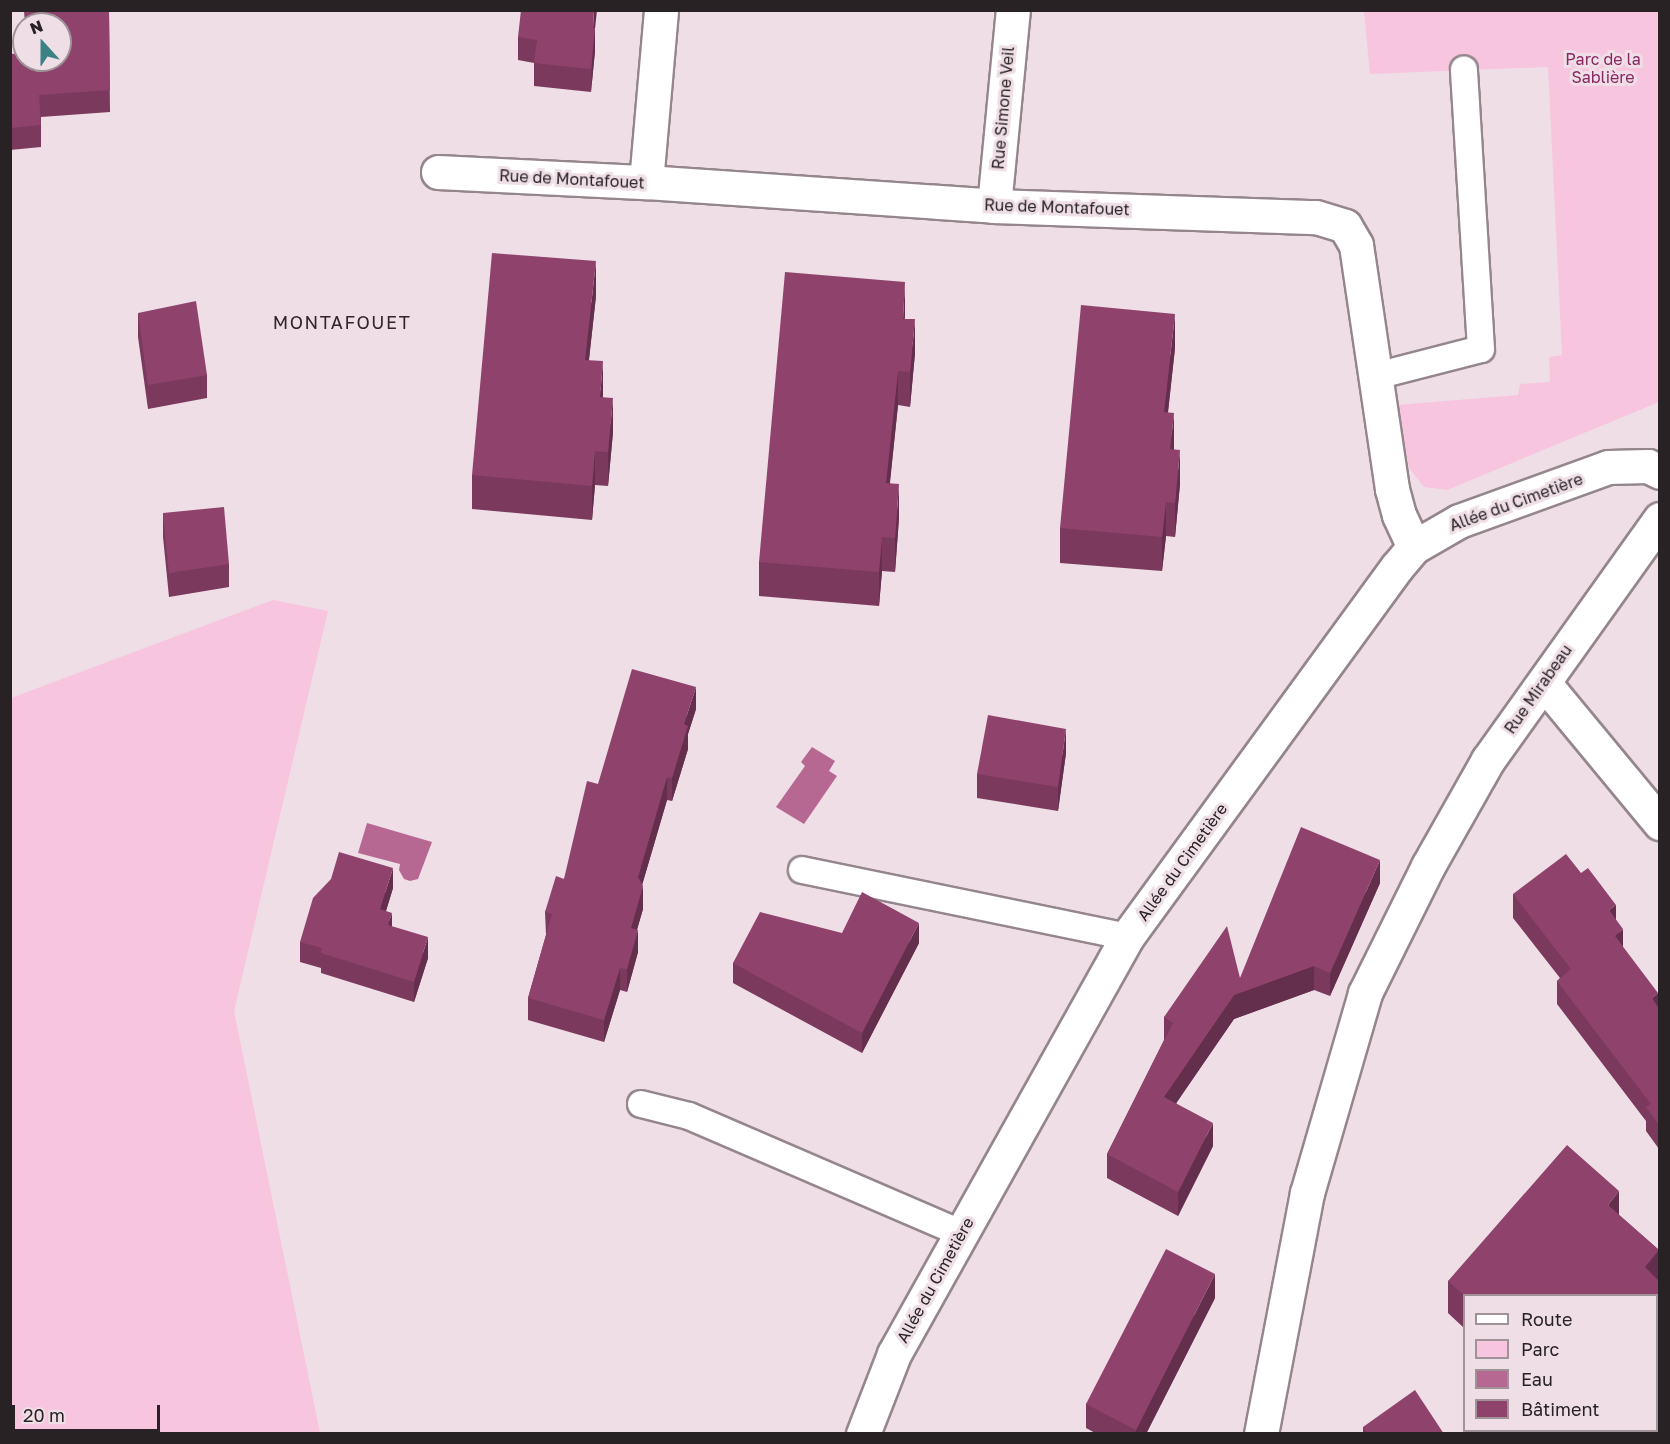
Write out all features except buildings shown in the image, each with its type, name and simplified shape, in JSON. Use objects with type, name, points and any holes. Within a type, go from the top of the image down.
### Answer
[{"type":"street","points":[[646,182],[661,10]]},
{"type":"street","name":"Rue Simone Veil","points":[[994,206],[1013,10]]},
{"type":"street","name":"Rue de Montafouet","points":[[438,172],[646,182],[994,206],[1316,217],[1345,226],[1356,245],[1392,489],[1399,515],[1414,547]]},
{"type":"street","name":"Allée du Cimetière","points":[[863,1434],[894,1354],[1127,937],[1414,547],[1459,521],[1608,467],[1648,466],[1659,472]]},
{"type":"street","name":"Rue Mirabeau","points":[[1261,1434],[1307,1193],[1365,993],[1428,866],[1488,760],[1659,519]]},
{"type":"street","points":[[1544,682],[1659,823]]},
{"type":"lane","points":[[1376,376],[1481,349],[1464,70]]},
{"type":"lane","points":[[802,870],[1127,937]]},
{"type":"lane","points":[[640,1104],[689,1116],[961,1233]]},
{"type":"green space","name":"Parc de la Sablière","points":[[1364,11],[1659,11],[1659,402],[1447,490],[1424,487],[1409,468],[1397,405],[1518,395],[1520,384],[1550,382],[1549,357],[1562,355],[1548,67],[1370,74]]},
{"type":"green space","points":[[273,600],[328,611],[234,1011],[320,1433],[11,1433],[11,698]]},
{"type":"water","points":[[812,747],[835,761],[829,771],[837,776],[804,824],[776,807],[805,766],[801,762]]},
{"type":"water","points":[[367,823],[432,842],[418,879],[410,881],[404,879],[399,870],[400,864],[358,853]]},
{"type":"district","name":"MONTAFOUET","points":[[342,322]]}]
